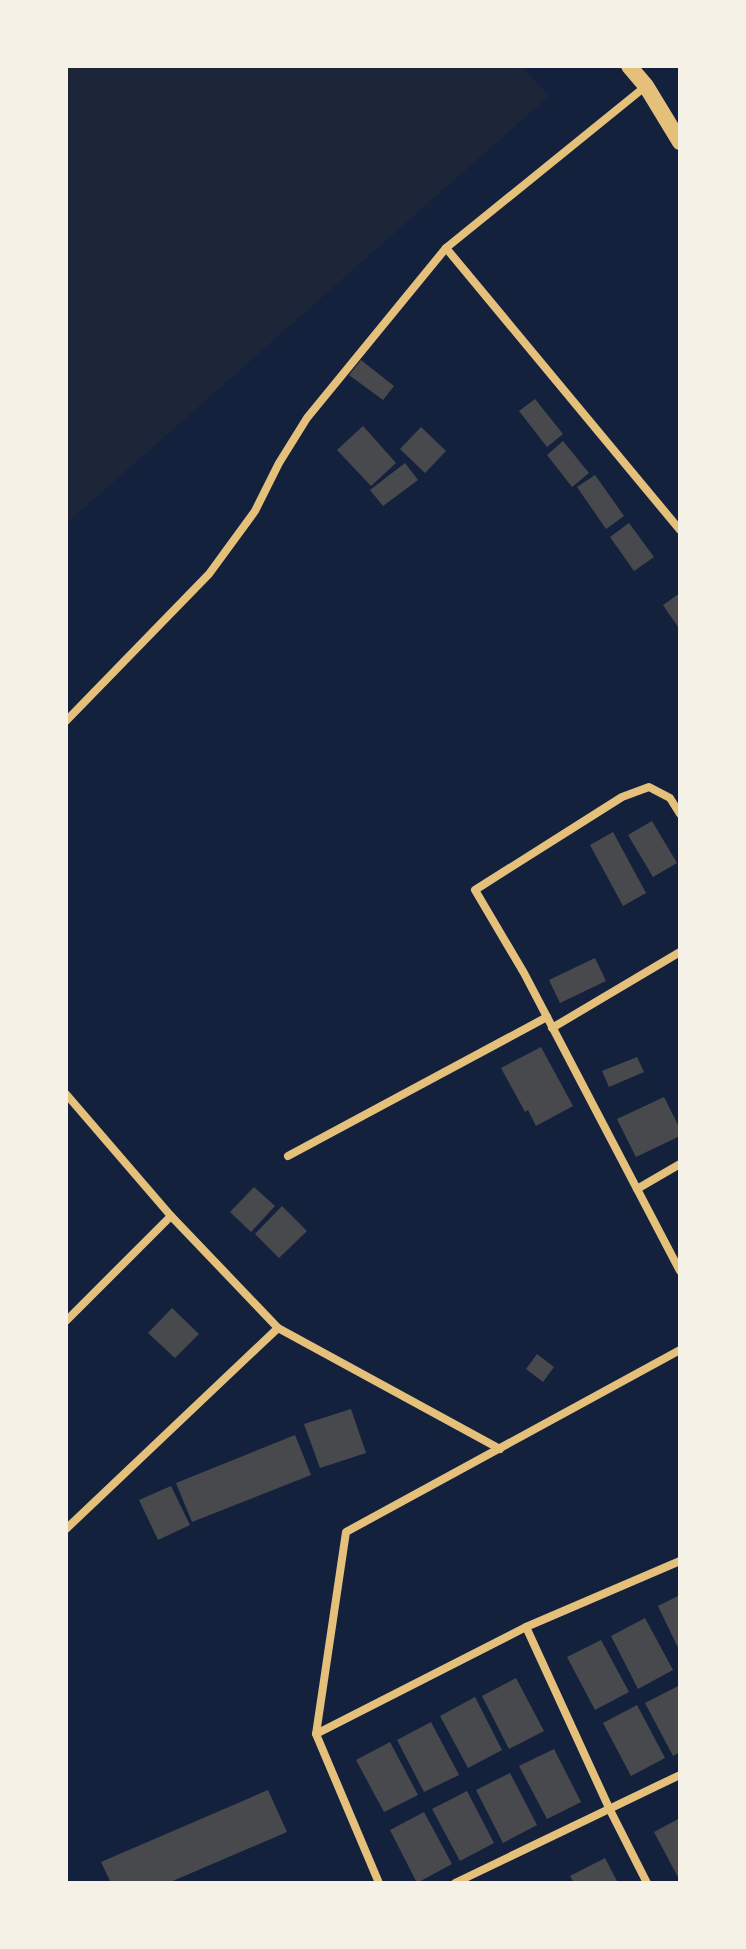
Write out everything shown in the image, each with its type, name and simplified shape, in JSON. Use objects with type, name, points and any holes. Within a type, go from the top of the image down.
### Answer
[{"type":"main road","points":[[629,66],[680,118]]},
{"type":"main road","points":[[646,86],[680,142]]},
{"type":"street","points":[[66,721],[209,574],[255,511],[279,463],[307,418],[446,248],[646,86]]},
{"type":"street","points":[[446,248],[680,530]]},
{"type":"street","points":[[680,814],[670,798],[649,787],[622,797],[475,890],[547,1017],[680,1271]]},
{"type":"street","points":[[552,1028],[680,952]]},
{"type":"street","points":[[288,1156],[547,1017]]},
{"type":"street","points":[[66,1094],[171,1216],[278,1328],[500,1449]]},
{"type":"street","points":[[637,1189],[680,1164]]},
{"type":"street","points":[[66,1321],[171,1216]]},
{"type":"street","points":[[66,1529],[278,1328]]},
{"type":"street","points":[[379,1883],[316,1734],[346,1532],[680,1350]]},
{"type":"street","points":[[316,1734],[526,1627],[680,1561]]},
{"type":"street","points":[[526,1627],[647,1883]]},
{"type":"street","points":[[455,1883],[680,1775]]},
{"type":"shaded area","points":[[66,66],[522,66],[549,96],[66,524]]},
{"type":"building","points":[[361,360],[394,386],[383,400],[349,375]]},
{"type":"building","points":[[535,399],[563,434],[547,447],[519,411]]},
{"type":"building","points":[[363,426],[396,463],[371,486],[337,450]]},
{"type":"building","points":[[421,427],[446,451],[425,473],[400,449]]},
{"type":"building","points":[[563,441],[589,473],[572,487],[547,455]]},
{"type":"building","points":[[405,463],[418,480],[383,506],[370,490]]},
{"type":"building","points":[[595,475],[624,516],[606,529],[577,487]]},
{"type":"building","points":[[629,523],[654,557],[634,571],[610,537]]},
{"type":"building","points":[[680,593],[680,630],[663,605]]},
{"type":"building","points":[[652,821],[677,863],[653,877],[628,835]]},
{"type":"building","points":[[613,832],[646,893],[623,906],[590,845]]},
{"type":"building","points":[[595,958],[606,981],[560,1003],[549,980]]},
{"type":"building","points":[[541,1047],[573,1106],[536,1126],[501,1068]]},
{"type":"building","points":[[637,1057],[644,1072],[609,1087],[602,1071]]},
{"type":"building","points":[[664,1097],[680,1129],[680,1136],[636,1157],[617,1119]]},
{"type":"building","points":[[254,1187],[275,1206],[251,1232],[230,1212]]},
{"type":"building","points":[[282,1206],[307,1231],[279,1258],[255,1234]]},
{"type":"building","points":[[172,1308],[199,1334],[175,1358],[148,1333]]},
{"type":"building","points":[[537,1354],[554,1367],[543,1382],[526,1369]]},
{"type":"building","points":[[351,1409],[366,1453],[320,1468],[304,1424]]},
{"type":"building","points":[[295,1435],[311,1475],[192,1522],[176,1483]]},
{"type":"building","points":[[171,1486],[190,1525],[158,1540],[139,1500]]},
{"type":"building","points":[[680,1595],[680,1652],[658,1606]]},
{"type":"building","points":[[645,1618],[673,1670],[638,1689],[611,1636]]},
{"type":"building","points":[[601,1640],[629,1692],[595,1710],[567,1657]]},
{"type":"building","points":[[516,1678],[544,1731],[509,1749],[482,1696]]},
{"type":"building","points":[[680,1685],[680,1752],[673,1756],[645,1703]]},
{"type":"building","points":[[475,1697],[502,1750],[468,1768],[440,1716]]},
{"type":"building","points":[[637,1705],[665,1758],[631,1776],[603,1723]]},
{"type":"building","points":[[431,1722],[459,1775],[424,1792],[397,1740]]},
{"type":"building","points":[[390,1742],[418,1795],[384,1812],[356,1760]]},
{"type":"building","points":[[554,1749],[581,1802],[547,1819],[519,1766]]},
{"type":"building","points":[[510,1773],[537,1825],[503,1843],[476,1790]]},
{"type":"building","points":[[268,1790],[287,1832],[168,1883],[111,1883],[101,1862]]},
{"type":"building","points":[[467,1791],[494,1843],[460,1861],[432,1809]]},
{"type":"building","points":[[424,1812],[452,1864],[417,1883],[390,1830]]},
{"type":"building","points":[[680,1818],[680,1881],[654,1832]]},
{"type":"building","points":[[605,1858],[618,1883],[574,1883],[570,1876]]}]
